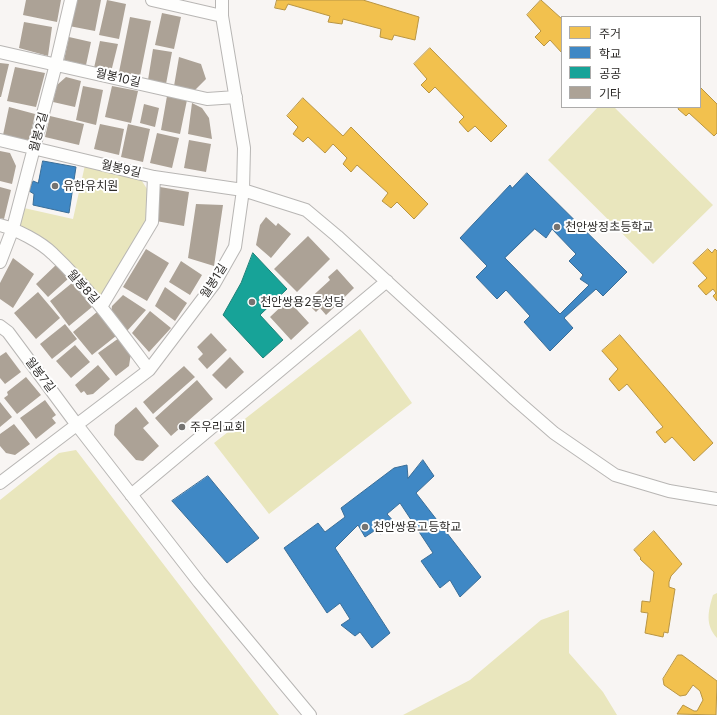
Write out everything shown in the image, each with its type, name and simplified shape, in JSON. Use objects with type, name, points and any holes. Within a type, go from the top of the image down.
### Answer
[{"type":"street","name":"월봉2길","points":[[0,262],[14,228],[71,0]]},
{"type":"street","points":[[152,0],[222,16]]},
{"type":"street","name":"월봉1길","points":[[2,477],[77,425],[149,370],[214,284],[235,247],[243,190],[244,148],[222,16],[222,0]]},
{"type":"street","name":"월봉10길","points":[[0,52],[207,99],[236,97]]},
{"type":"street","name":"월봉9길","points":[[0,140],[154,177],[243,190],[306,210],[337,236],[554,433],[615,476],[669,491],[717,499]]},
{"type":"street","points":[[101,307],[152,222],[154,177]]},
{"type":"street","name":"월봉8길","points":[[0,225],[14,228],[52,253],[101,307],[149,370]]},
{"type":"street","points":[[131,495],[387,281]]},
{"type":"street","name":"월봉7길","points":[[0,326],[8,332],[77,425],[199,582],[310,715]]},
{"type":"shaded area","points":[[597,108],[615,108],[713,205],[653,264],[548,160]]},
{"type":"shaded area","points":[[85,165],[140,178],[149,192],[148,221],[102,295],[97,296],[19,228],[24,208],[73,219]]},
{"type":"shaded area","points":[[360,329],[412,403],[269,514],[214,443]]},
{"type":"shaded area","points":[[76,450],[279,715],[0,715],[0,500],[59,453]]},
{"type":"shaded area","points":[[717,593],[717,638],[709,623],[709,612],[713,595]]},
{"type":"shaded area","points":[[569,610],[569,653],[603,692],[617,715],[403,715],[470,680],[541,620]]},
{"type":"building: 주거","points":[[277,0],[363,0],[419,17],[415,40],[394,35],[392,40],[380,37],[381,29],[343,19],[342,24],[328,22],[330,16],[288,4],[285,10],[275,8]]},
{"type":"building: 주거","points":[[541,0],[561,18],[561,52],[550,40],[544,46],[535,37],[541,31],[527,15]]},
{"type":"building: 주거","points":[[430,48],[507,126],[491,142],[475,126],[468,132],[459,122],[464,117],[435,87],[429,93],[421,85],[427,79],[414,64]]},
{"type":"building: 주거","points":[[701,88],[717,104],[717,133],[714,136],[689,113],[686,116],[678,109],[701,108]]},
{"type":"building: 주거","points":[[303,98],[343,136],[351,127],[428,204],[414,219],[397,202],[391,208],[382,201],[388,193],[357,165],[351,172],[343,164],[347,158],[333,144],[325,153],[308,137],[303,142],[293,134],[298,127],[287,116]]},
{"type":"building: 주거","points":[[708,249],[712,253],[715,249],[717,251],[717,301],[713,296],[716,293],[713,289],[706,295],[698,286],[707,278],[693,263]]},
{"type":"building: 주거","points":[[620,335],[713,443],[694,461],[672,437],[665,443],[656,432],[663,427],[627,384],[619,391],[609,379],[618,369],[602,351]]},
{"type":"building: 주거","points":[[654,531],[682,564],[671,576],[669,582],[669,587],[675,589],[668,633],[664,632],[663,637],[645,633],[648,613],[641,612],[642,601],[650,602],[654,572],[640,559],[641,558],[634,550]]},
{"type":"building: 주거","points":[[678,655],[682,655],[717,681],[716,715],[677,714],[683,705],[697,711],[703,700],[700,691],[693,685],[686,695],[680,696],[664,685],[663,679]]},
{"type":"building: 학교","name":"유한유치원","points":[[43,161],[76,167],[69,213],[33,205],[34,194],[29,191],[33,181],[38,183]]},
{"type":"building: 학교","points":[[527,173],[627,272],[603,296],[596,289],[564,318],[573,328],[550,351],[524,322],[530,316],[506,290],[497,299],[476,277],[487,266],[460,238],[510,185],[512,188]],"holes":[[[535,229],[546,238],[552,229],[576,254],[569,261],[583,275],[580,279],[589,285],[560,314],[505,258]]]},
{"type":"building: 학교","points":[[423,460],[434,476],[416,493],[481,577],[460,597],[450,580],[440,588],[421,561],[433,553],[400,503],[387,514],[395,523],[380,534],[377,529],[365,537],[358,525],[335,548],[390,633],[372,648],[360,632],[355,636],[341,625],[350,619],[340,603],[327,613],[284,548],[318,523],[325,532],[345,517],[341,508],[394,468],[407,465],[408,478]]},
{"type":"building: 학교","points":[[208,476],[259,538],[227,563],[172,501]]},
{"type":"building: 공공","name":"천안쌍용2동성당","points":[[253,253],[287,289],[260,315],[283,340],[263,358],[223,315],[241,283]]},
{"type":"building: 기타","points":[[26,0],[61,0],[57,22],[23,15]]},
{"type":"building: 기타","points":[[78,0],[101,0],[95,31],[69,26],[74,2]]},
{"type":"building: 기타","points":[[107,0],[126,4],[119,39],[99,35]]},
{"type":"building: 기타","points":[[162,13],[181,17],[174,49],[155,45]]},
{"type":"building: 기타","points":[[130,17],[151,21],[140,76],[119,72]]},
{"type":"building: 기타","points":[[24,22],[52,27],[48,56],[19,48]]},
{"type":"building: 기타","points":[[69,37],[91,42],[86,65],[64,60]]},
{"type":"building: 기타","points":[[100,41],[118,44],[111,72],[94,68]]},
{"type":"building: 기타","points":[[153,49],[172,52],[166,84],[148,80]]},
{"type":"building: 기타","points":[[179,57],[201,64],[206,79],[195,90],[174,86]]},
{"type":"building: 기타","points":[[0,63],[9,64],[1,97],[0,97]]},
{"type":"building: 기타","points":[[15,67],[45,73],[36,107],[7,101]]},
{"type":"building: 기타","points":[[66,77],[81,81],[75,107],[53,102],[57,85]]},
{"type":"building: 기타","points":[[83,86],[103,90],[96,125],[76,120]]},
{"type":"building: 기타","points":[[112,86],[138,91],[131,123],[105,117]]},
{"type":"building: 기타","points":[[167,96],[187,100],[180,134],[161,130]]},
{"type":"building: 기타","points":[[192,103],[202,108],[209,118],[212,139],[188,134]]},
{"type":"building: 기타","points":[[144,104],[159,108],[155,127],[140,123]]},
{"type":"building: 기타","points":[[9,107],[35,114],[29,142],[3,135]]},
{"type":"building: 기타","points":[[50,116],[84,124],[79,145],[45,137]]},
{"type":"building: 기타","points":[[100,124],[124,129],[119,155],[94,149]]},
{"type":"building: 기타","points":[[128,124],[150,129],[143,162],[121,157]]},
{"type":"building: 기타","points":[[157,133],[179,138],[172,168],[150,163]]},
{"type":"building: 기타","points":[[189,140],[211,144],[206,172],[184,168]]},
{"type":"building: 기타","points":[[0,151],[10,153],[16,166],[12,184],[0,181]]},
{"type":"building: 기타","points":[[0,187],[11,190],[4,219],[0,218]]},
{"type":"building: 기타","points":[[160,187],[189,192],[184,226],[156,221]]},
{"type":"building: 기타","points":[[196,204],[223,205],[214,266],[188,258]]},
{"type":"building: 기타","points":[[266,217],[276,226],[278,223],[291,234],[271,258],[256,245],[260,225]]},
{"type":"building: 기타","points":[[308,236],[330,259],[297,292],[274,269]]},
{"type":"building: 기타","points":[[146,249],[169,263],[147,301],[123,287]]},
{"type":"building: 기타","points":[[13,258],[34,274],[13,308],[0,299],[0,283]]},
{"type":"building: 기타","points":[[181,261],[202,275],[190,295],[169,282]]},
{"type":"building: 기타","points":[[57,264],[69,278],[48,297],[36,284]]},
{"type":"building: 기타","points":[[337,269],[354,288],[326,315],[320,308],[316,312],[306,302],[330,280],[328,277]]},
{"type":"building: 기타","points":[[72,283],[92,307],[69,326],[50,301]]},
{"type":"building: 기타","points":[[165,287],[187,303],[175,321],[155,306]]},
{"type":"building: 기타","points":[[38,292],[60,318],[36,339],[14,313]]},
{"type":"building: 기타","points":[[123,295],[146,310],[127,331],[111,313],[112,306]]},
{"type":"building: 기타","points":[[288,300],[309,323],[291,340],[270,317]]},
{"type":"building: 기타","points":[[150,311],[171,328],[149,352],[132,333]]},
{"type":"building: 기타","points":[[97,312],[116,336],[92,355],[73,332]]},
{"type":"building: 기타","points":[[65,324],[77,339],[52,359],[40,344]]},
{"type":"building: 기타","points":[[211,333],[227,350],[207,369],[198,359],[203,354],[197,347]]},
{"type":"building: 기타","points":[[119,338],[131,353],[129,366],[116,376],[98,353]]},
{"type":"building: 기타","points":[[75,345],[90,362],[71,378],[56,361]]},
{"type":"building: 기타","points":[[6,352],[21,372],[5,384],[0,378],[0,356]]},
{"type":"building: 기타","points":[[230,357],[244,372],[226,389],[212,375]]},
{"type":"building: 기타","points":[[98,365],[110,379],[93,394],[87,395],[84,391],[81,393],[75,385]]},
{"type":"building: 기타","points":[[184,366],[195,377],[153,414],[143,402]]},
{"type":"building: 기타","points":[[26,377],[41,395],[17,414],[4,398],[8,395],[7,392]]},
{"type":"building: 기타","points":[[197,380],[213,399],[171,436],[155,418]]},
{"type":"building: 기타","points":[[45,400],[56,415],[52,418],[56,423],[36,439],[20,418]]},
{"type":"building: 기타","points":[[0,402],[12,417],[0,427]]},
{"type":"building: 기타","points":[[136,407],[149,423],[143,428],[159,446],[143,461],[136,460],[114,435],[115,425]]},
{"type":"building: 기타","points":[[14,424],[30,444],[15,455],[6,453],[0,446],[0,434]]},
{"type":"place","name":"유한유치원","points":[[55,186]]},
{"type":"place","name":"천안쌍정초등학교","points":[[557,227]]},
{"type":"place","name":"천안쌍용2동성당","points":[[252,302]]},
{"type":"place","name":"주우리교회","points":[[182,427]]},
{"type":"place","name":"천안쌍용고등학교","points":[[365,527]]}]
